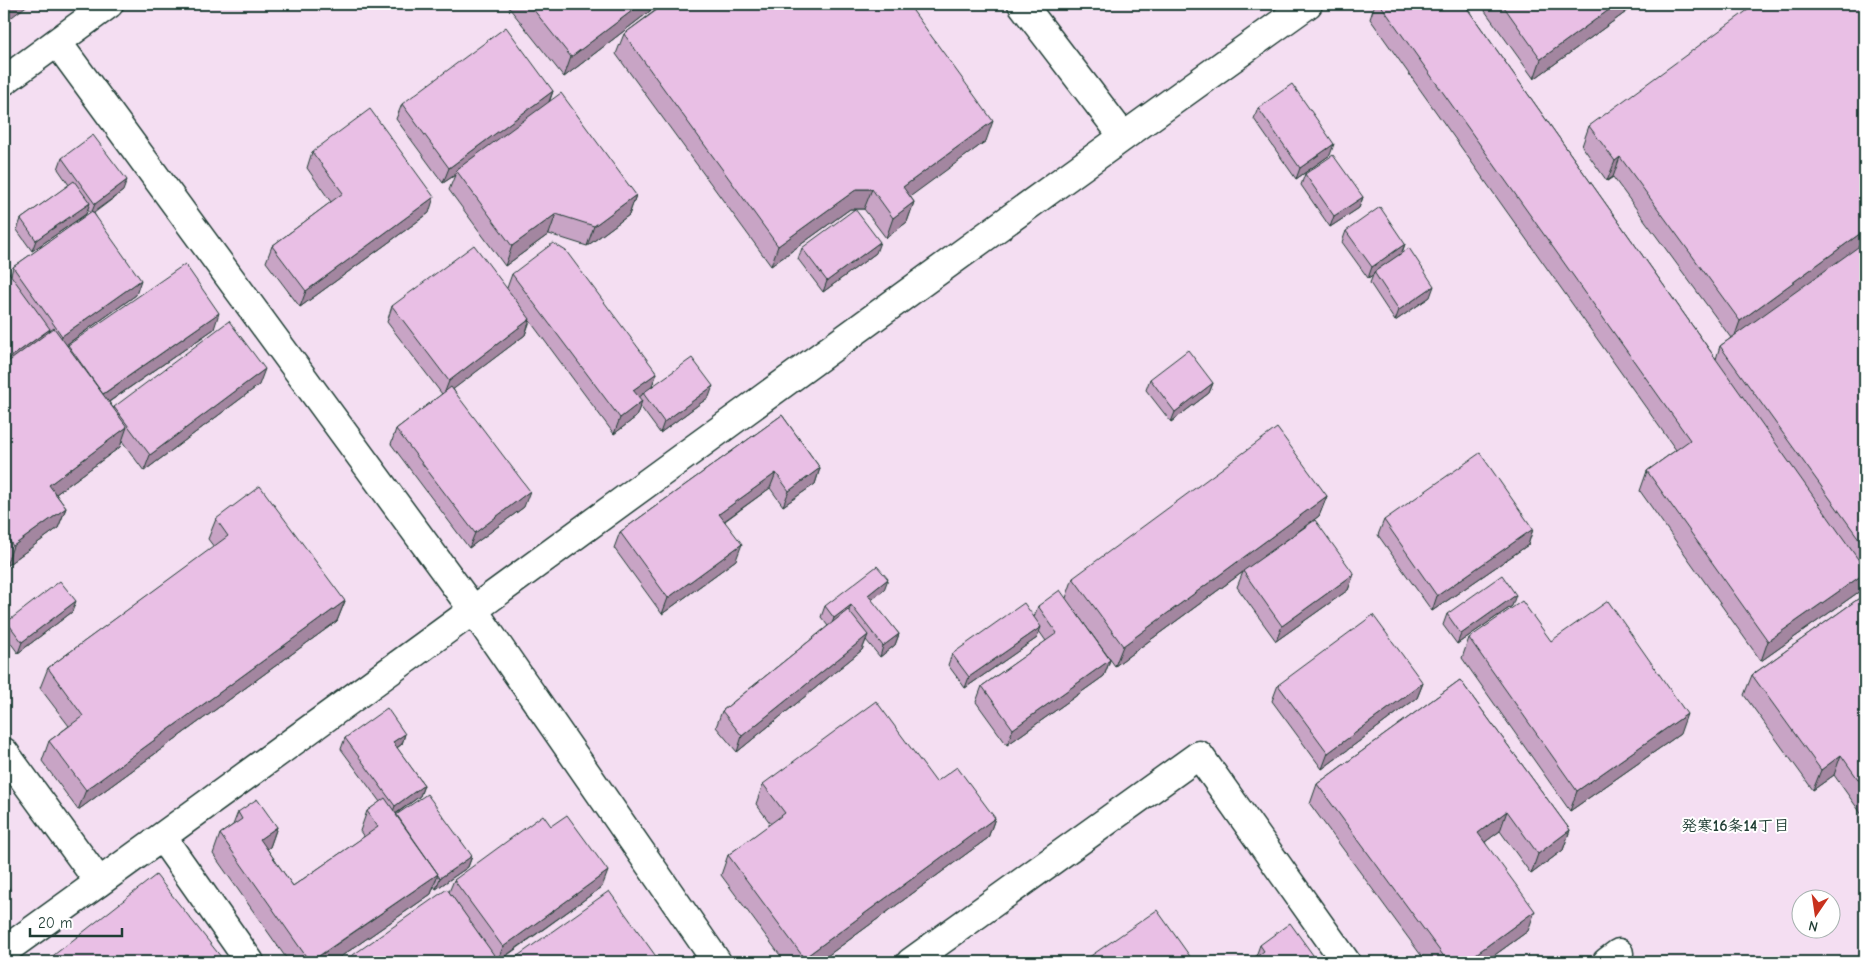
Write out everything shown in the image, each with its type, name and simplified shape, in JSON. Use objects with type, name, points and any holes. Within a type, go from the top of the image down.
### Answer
[{"type":"street","points":[[4,81],[109,4]]},
{"type":"street","points":[[1022,4],[1123,136]]},
{"type":"street","points":[[4,951],[474,611],[1123,136],[1308,4]]},
{"type":"street","points":[[57,42],[474,611],[717,962]]},
{"type":"street","points":[[4,752],[99,882]]},
{"type":"street","points":[[911,962],[1199,754],[1346,962]]},
{"type":"street","points":[[162,837],[250,962]]},
{"type":"shaded area","points":[[4,4],[1865,4],[1865,962],[4,962]]},
{"type":"building","points":[[4,4],[14,4],[4,12]]},
{"type":"building","points":[[529,4],[641,4],[571,57]]},
{"type":"building","points":[[665,4],[908,4],[993,121],[903,187],[914,202],[893,218],[872,189],[857,189],[778,246],[624,34]]},
{"type":"building","points":[[1380,4],[1464,4],[1865,569],[1865,573],[1768,641],[1647,471],[1690,440]]},
{"type":"building","points":[[1502,4],[1617,4],[1541,59]]},
{"type":"building","points":[[1756,4],[1857,4],[1865,15],[1865,230],[1740,321],[1620,157],[1615,161],[1589,126]]},
{"type":"building","points":[[506,27],[553,91],[449,168],[402,104]]},
{"type":"building","points":[[1292,84],[1334,144],[1300,168],[1258,108]]},
{"type":"building","points":[[561,93],[636,195],[594,226],[556,214],[512,246],[456,170]]},
{"type":"building","points":[[370,109],[434,197],[306,291],[272,246],[343,193],[312,152]]},
{"type":"building","points":[[93,135],[127,180],[95,204],[62,158]]},
{"type":"building","points":[[1333,155],[1363,197],[1334,216],[1305,174]]},
{"type":"building","points":[[74,181],[90,203],[36,240],[21,219]]},
{"type":"building","points":[[1380,207],[1405,244],[1372,267],[1346,231]]},
{"type":"building","points":[[855,209],[880,242],[827,281],[802,248]]},
{"type":"building","points":[[92,211],[141,280],[62,336],[13,267]]},
{"type":"building","points":[[1865,242],[1865,547],[1720,346]]},
{"type":"building","points":[[553,243],[566,251],[657,373],[633,390],[642,401],[620,418],[512,274]]},
{"type":"building","points":[[474,245],[530,319],[449,381],[392,306]]},
{"type":"building","points":[[1409,248],[1434,286],[1399,310],[1374,272]]},
{"type":"building","points":[[185,264],[219,313],[103,394],[68,345]]},
{"type":"building","points":[[7,270],[50,329],[4,362],[4,272]]},
{"type":"building","points":[[229,321],[265,369],[150,455],[114,407]]},
{"type":"building","points":[[54,328],[127,427],[49,485],[66,508],[13,546],[4,533],[4,369],[7,367],[4,365]]},
{"type":"building","points":[[1188,350],[1213,383],[1175,412],[1150,379]]},
{"type":"building","points":[[692,358],[713,386],[664,422],[643,393]]},
{"type":"building","points":[[451,387],[530,491],[475,533],[396,429]]},
{"type":"building","points":[[782,415],[820,468],[789,491],[776,473],[719,514],[742,544],[668,598],[620,532]]},
{"type":"building","points":[[1277,428],[1327,496],[1123,646],[1073,578]]},
{"type":"building","points":[[1480,453],[1533,529],[1437,596],[1384,520]]},
{"type":"building","points":[[260,486],[345,601],[86,790],[49,741],[83,716],[48,668],[228,536],[216,519]]},
{"type":"building","points":[[1315,520],[1354,574],[1282,626],[1243,571]]},
{"type":"building","points":[[877,566],[888,579],[868,595],[899,634],[883,646],[851,605],[834,618],[825,606]]},
{"type":"building","points":[[1502,575],[1516,595],[1461,634],[1447,614]]},
{"type":"building","points":[[60,581],[76,601],[22,642],[7,622]]},
{"type":"building","points":[[1060,590],[1110,660],[1013,729],[982,686],[1057,633],[1038,606]]},
{"type":"building","points":[[1865,594],[1865,789],[1841,755],[1821,770],[1752,675]]},
{"type":"building","points":[[1522,601],[1551,641],[1608,601],[1687,714],[1577,791],[1469,638]]},
{"type":"building","points":[[1024,603],[1041,627],[969,677],[952,654]]},
{"type":"building","points":[[848,610],[868,635],[742,736],[722,711]]},
{"type":"building","points":[[1373,615],[1423,683],[1328,753],[1278,685]]},
{"type":"building","points":[[1460,680],[1570,830],[1538,854],[1507,811],[1478,833],[1535,911],[1465,962],[1448,962],[1317,784]]},
{"type":"building","points":[[876,701],[936,782],[957,767],[995,818],[804,958],[728,855],[785,813],[763,784]]},
{"type":"building","points":[[387,708],[405,734],[393,742],[424,785],[395,806],[345,738]]},
{"type":"building","points":[[427,794],[472,856],[440,878],[396,815]]},
{"type":"building","points":[[385,798],[438,874],[310,962],[220,834],[242,819],[238,812],[257,799],[277,827],[260,839],[293,886],[378,827],[367,811]]},
{"type":"building","points":[[543,815],[551,826],[567,815],[608,871],[503,947],[454,880]]},
{"type":"building","points":[[156,875],[225,962],[45,962]]},
{"type":"building","points":[[4,881],[10,889],[4,894]]},
{"type":"building","points":[[447,889],[499,962],[343,962]]},
{"type":"building","points":[[609,891],[660,962],[513,962],[512,960]]},
{"type":"building","points":[[1157,910],[1194,962],[1082,962]]},
{"type":"building","points":[[1290,923],[1318,962],[1250,962],[1264,951],[1260,945]]},
{"type":"district","name":"発寒16条14丁目","points":[[1735,825]]}]
